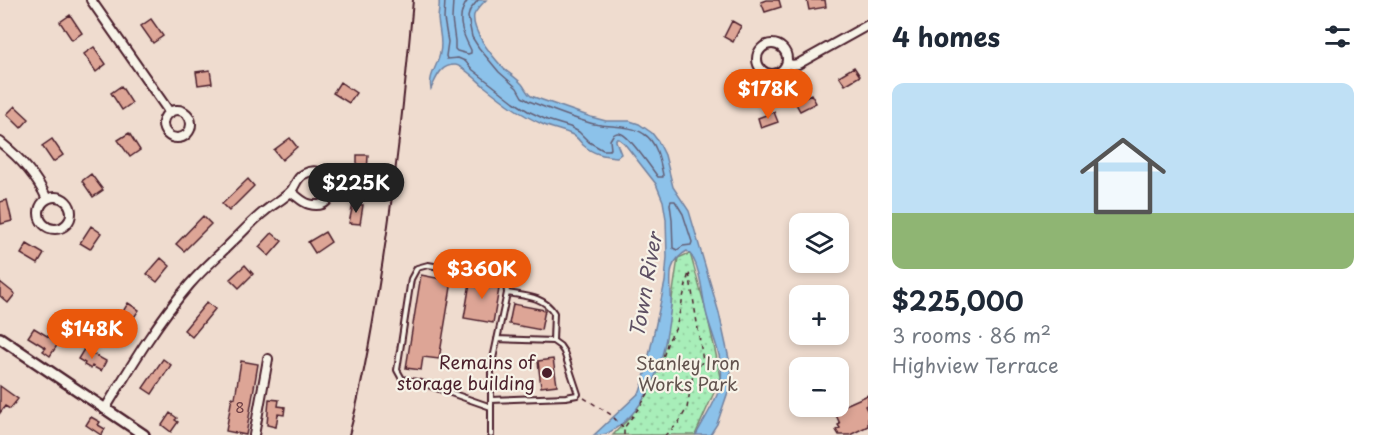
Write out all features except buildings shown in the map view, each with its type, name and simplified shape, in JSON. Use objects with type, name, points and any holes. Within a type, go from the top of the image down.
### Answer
[{"type":"street","points":[[91,0],[170,113]]},
{"type":"street","points":[[787,63],[798,64],[868,25]]},
{"type":"street","points":[[0,142],[28,170],[47,199]]},
{"type":"street","points":[[105,409],[161,322],[190,285],[252,222],[290,192],[297,179],[307,172],[322,175],[328,180],[331,188],[328,199],[320,205],[304,202],[290,192]]},
{"type":"street","points":[[60,198],[70,206],[71,218],[65,226],[54,229],[41,222],[39,210],[47,199],[60,198]]},
{"type":"street","points":[[0,338],[144,435]]},
{"type":"street","points":[[254,435],[268,359]]},
{"type":"lane","points":[[490,407],[425,384],[402,379],[398,370],[411,279],[417,268],[428,265],[501,277],[506,283],[507,293],[491,368],[491,435]]},
{"type":"lane","points":[[507,293],[534,297],[546,303],[554,313],[553,341]]},
{"type":"lane","points":[[491,400],[566,397],[578,394],[564,352],[553,341],[497,339]]},
{"type":"path","points":[[624,435],[624,428],[656,381],[668,340],[676,328],[689,272],[703,362],[693,374],[687,408],[678,424],[665,435]]},
{"type":"path","points":[[578,394],[610,414],[624,428]]},
{"type":"green space","name":"Stanley Iron Works Park","points":[[690,253],[721,377],[695,435],[613,435],[630,417],[654,380],[670,312],[678,258]]},
{"type":"water","points":[[439,0],[486,0],[474,15],[476,29],[489,51],[531,96],[606,121],[630,121],[639,124],[652,133],[658,141],[665,155],[673,187],[689,211],[719,313],[729,359],[731,371],[729,389],[717,424],[710,435],[696,435],[720,387],[721,363],[706,312],[701,281],[693,257],[687,251],[678,258],[672,268],[671,305],[666,339],[657,372],[650,387],[632,415],[608,433],[594,435],[640,392],[643,383],[665,282],[667,257],[663,201],[656,184],[619,139],[616,141],[621,154],[617,157],[595,152],[573,135],[546,126],[519,112],[466,70],[455,65],[442,69],[431,89],[432,75],[441,49]]},
{"type":"railway","points":[[349,435],[367,356],[385,243],[407,70],[413,0]]},
{"type":"place","name":"Remains of storage building","points":[[547,373]]},
{"type":"water label","name":"Town River","points":[[646,285]]}]
